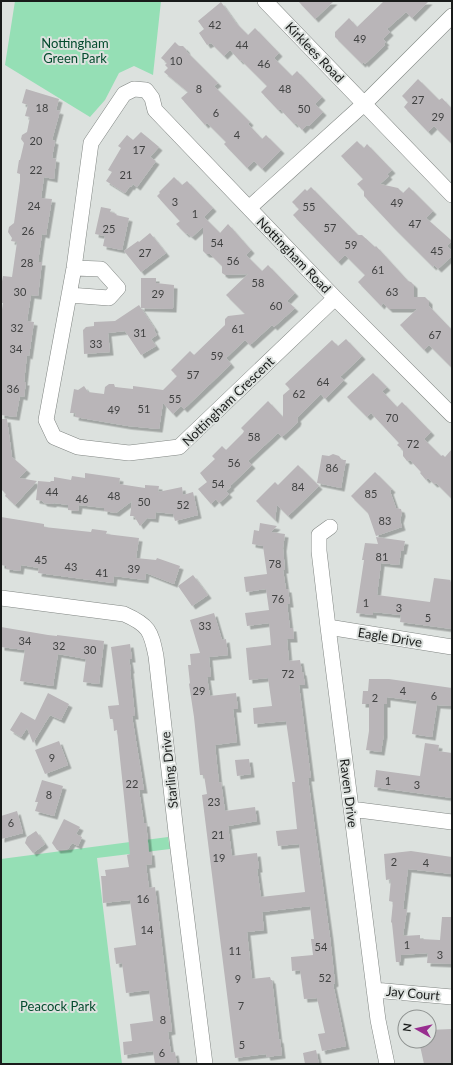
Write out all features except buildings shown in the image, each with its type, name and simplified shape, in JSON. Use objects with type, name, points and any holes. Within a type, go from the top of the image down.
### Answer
[{"type":"street","name":"Kirklees Road","points":[[265,1],[365,103],[452,195]]},
{"type":"street","name":"Nottingham Road","points":[[452,16],[365,103],[249,208],[335,298],[452,415]]},
{"type":"street","name":"Nottingham Crescent","points":[[249,208],[155,110],[152,98],[146,90],[134,89],[124,94],[91,143],[74,268],[46,420],[54,437],[78,447],[129,452],[179,447],[335,298]]},
{"type":"street","points":[[69,295],[109,298],[118,288],[101,269],[74,268]]},
{"type":"street","name":"Raven Drive","points":[[330,527],[319,535],[319,551],[374,990],[378,1020],[387,1064]]},
{"type":"street","name":"Starling Drive","points":[[1,598],[124,614],[136,619],[144,625],[152,637],[156,656],[177,841],[205,1064]]},
{"type":"street","name":"Eagle Drive","points":[[328,627],[452,647]]},
{"type":"street","points":[[351,809],[452,822]]},
{"type":"street","name":"Jay Court","points":[[374,990],[452,997]]},
{"type":"green space","name":"Nottingham Green Park","points":[[15,1],[161,1],[153,75],[134,66],[119,73],[105,100],[90,117],[5,65]]},
{"type":"green space","name":"Peacock Park","points":[[168,837],[170,849],[97,858],[122,1064],[1,1064],[1,859]]}]
